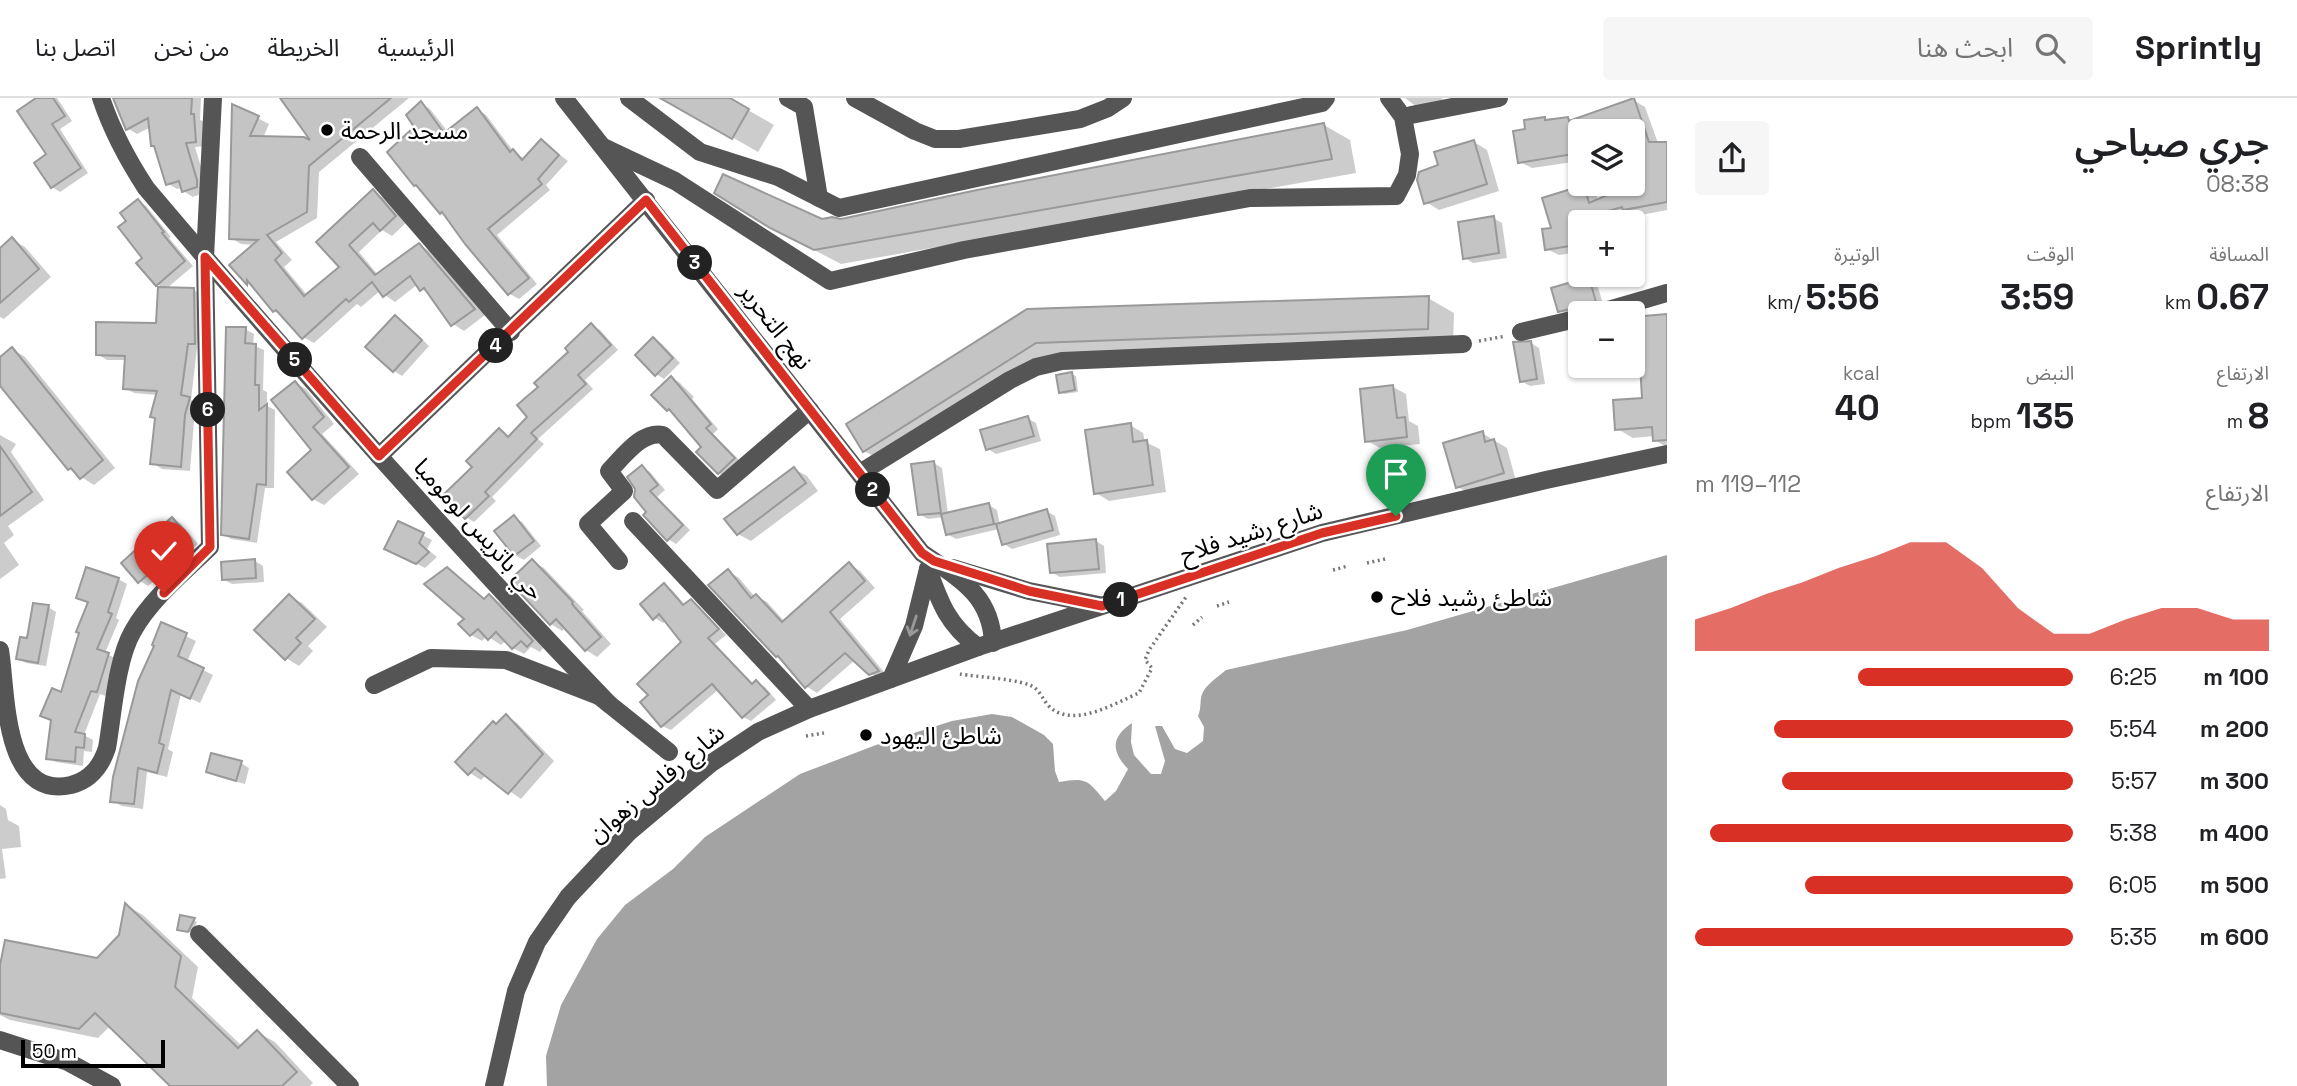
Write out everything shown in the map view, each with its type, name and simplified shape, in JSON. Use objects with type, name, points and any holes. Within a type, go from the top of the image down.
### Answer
[{"type":"street","name":"حي باتريس لومومبا","points":[[101,98],[110,126],[146,188],[379,456],[608,704]]},
{"type":"street","points":[[0,650],[6,715],[18,757],[24,768],[34,777],[59,786],[84,780],[95,772],[103,761],[122,659],[131,634],[145,612],[210,547],[205,257],[213,98]]},
{"type":"street","name":"نهج التحرير","points":[[564,98],[928,561],[946,615],[955,628],[985,645],[990,618],[977,595],[969,586],[928,561]]},
{"type":"street","points":[[629,98],[700,152],[778,177],[839,208],[1322,103],[1326,98]]},
{"type":"street","points":[[788,98],[804,107],[820,198]]},
{"type":"street","points":[[855,98],[935,139],[959,139],[1080,119],[1108,108],[1123,98]]},
{"type":"street","points":[[603,147],[675,181],[830,281],[964,250],[1250,198],[1396,196],[1407,175],[1410,154],[1403,117],[1389,98]]},
{"type":"street","points":[[1411,115],[1499,98]]},
{"type":"street","points":[[360,157],[511,332]]},
{"type":"street","points":[[379,456],[646,200]]},
{"type":"street","points":[[1639,301],[1667,293]]},
{"type":"street","points":[[1521,332],[1568,321]]},
{"type":"street","points":[[860,473],[1010,380],[1036,367],[1062,361],[1463,344]]},
{"type":"street","points":[[619,561],[588,524],[624,491],[609,471],[643,438],[654,434],[663,435],[717,490],[810,410]]},
{"type":"street","name":"شارع رشيد فلاح","points":[[985,645],[1322,533],[1667,454]]},
{"type":"street","points":[[633,521],[808,709]]},
{"type":"street","points":[[891,679],[914,626],[928,561],[1029,591],[1102,606]]},
{"type":"street","name":"شارع رفاس زهوان","points":[[494,1086],[516,991],[537,942],[568,897],[629,832],[710,764],[758,732],[808,709],[985,645]]},
{"type":"street","name":"حي باتريس لومومبا","points":[[374,685],[431,658],[506,660],[598,696],[669,752]]},
{"type":"street","points":[[199,934],[350,1086]]},
{"type":"street","points":[[0,1040],[68,1062],[112,1086]]},
{"type":"path","points":[[1463,344],[1521,332]]},
{"type":"path","points":[[1367,563],[1385,559]]},
{"type":"path","points":[[1333,570],[1348,566]]},
{"type":"path","points":[[958,674],[1020,683],[1034,688],[1053,710],[1081,716],[1139,693],[1152,668],[1145,660],[1149,650],[1186,596]]},
{"type":"path","points":[[1217,606],[1229,602]]},
{"type":"path","points":[[1193,625],[1202,617]]},
{"type":"path","points":[[806,736],[824,733]]},
{"type":"shaded area","points":[[1667,555],[1667,1086],[547,1086],[546,1056],[561,1005],[597,939],[625,905],[673,869],[705,837],[800,774],[876,745],[952,721],[992,714],[1012,717],[1044,735],[1053,744],[1055,771],[1059,782],[1086,782],[1105,801],[1116,791],[1128,769],[1116,750],[1117,739],[1125,728],[1132,723],[1131,742],[1134,755],[1151,774],[1161,774],[1165,761],[1155,726],[1162,726],[1175,749],[1187,753],[1203,741],[1204,727],[1198,716],[1202,694],[1211,682],[1226,670],[1407,630]]},
{"type":"building","points":[[36,98],[53,98],[65,116],[52,124],[81,168],[51,188],[34,163],[46,154],[17,111]]},
{"type":"building","points":[[113,98],[192,98],[191,114],[194,114],[196,142],[186,143],[197,187],[182,192],[179,181],[166,185],[154,146],[151,146],[148,118],[126,130]]},
{"type":"building","points":[[280,98],[391,98],[309,166],[307,212],[267,235],[282,253],[275,260],[304,296],[339,267],[316,242],[373,189],[396,216],[380,231],[373,223],[349,245],[375,275],[419,243],[475,309],[451,326],[424,288],[420,291],[410,276],[383,297],[372,282],[349,302],[346,299],[302,339],[276,310],[273,312],[247,280],[247,285],[229,265],[258,240],[229,239],[232,104],[259,116],[250,136],[304,137],[310,140]]},
{"type":"building","points":[[660,98],[730,98],[749,109],[732,139]]},
{"type":"building","points":[[1634,98],[1641,119],[1575,119]]},
{"type":"building","points":[[421,101],[444,133],[477,107],[510,152],[513,149],[522,160],[541,139],[559,155],[538,179],[542,184],[488,229],[529,278],[508,295],[442,212],[440,214],[416,185],[414,186],[387,152],[414,127],[406,115]]},
{"type":"building","points":[[1568,117],[1568,155],[1518,163],[1513,131],[1525,129],[1524,120]]},
{"type":"building","points":[[1324,123],[1332,159],[814,250],[770,228],[714,193],[723,174],[822,219],[841,219]]},
{"type":"building","points":[[1645,130],[1649,142],[1667,142],[1667,202],[1623,210],[1622,207],[1612,210],[1568,210],[1568,246],[1545,250],[1542,229],[1551,228],[1542,198],[1568,190],[1568,196],[1587,196],[1589,203],[1605,196],[1645,196]]},
{"type":"building","points":[[1474,140],[1487,184],[1424,204],[1417,180],[1419,172],[1438,165],[1434,152]]},
{"type":"building","points":[[138,199],[185,261],[156,286],[136,263],[142,258],[118,227],[126,221],[120,213]]},
{"type":"building","points":[[1494,216],[1499,253],[1463,259],[1458,222]]},
{"type":"building","points":[[12,237],[39,269],[0,303],[0,248]]},
{"type":"building","points":[[1568,283],[1568,287],[1592,287],[1596,301],[1568,301],[1568,310],[1558,312],[1551,288]]},
{"type":"building","points":[[158,287],[194,288],[195,344],[188,344],[181,395],[190,397],[185,415],[181,467],[150,464],[155,418],[150,417],[157,391],[123,389],[125,356],[96,355],[96,322],[156,323]]},
{"type":"building","points":[[1429,296],[1428,329],[1036,343],[863,452],[846,424],[1027,309]]},
{"type":"building","points":[[1667,314],[1667,440],[1653,441],[1652,427],[1615,430],[1613,400],[1642,398],[1641,378],[1645,378],[1645,316]]},
{"type":"building","points":[[395,315],[422,340],[393,372],[365,347]]},
{"type":"building","points":[[591,323],[611,345],[578,375],[586,384],[531,433],[537,439],[485,492],[489,496],[465,519],[443,495],[472,467],[466,461],[499,428],[508,437],[527,417],[517,405],[538,387],[534,383],[568,352],[565,348]]},
{"type":"building","points":[[226,327],[246,327],[245,343],[256,344],[255,385],[259,385],[259,410],[267,404],[266,485],[257,484],[249,539],[221,535]]},
{"type":"building","points":[[653,337],[673,358],[655,376],[635,355]]},
{"type":"building","points":[[1531,341],[1537,379],[1520,382],[1513,342]]},
{"type":"building","points":[[12,347],[103,460],[80,479],[71,468],[68,470],[0,386],[0,357]]},
{"type":"building","points":[[1072,372],[1075,390],[1059,393],[1056,375]]},
{"type":"building","points":[[671,376],[711,424],[706,428],[735,458],[718,474],[696,452],[701,447],[669,409],[667,411],[651,395]]},
{"type":"building","points":[[295,381],[324,417],[313,427],[349,467],[312,500],[287,472],[311,450],[271,400]]},
{"type":"building","points":[[1393,385],[1397,418],[1405,417],[1407,437],[1365,442],[1360,389]]},
{"type":"building","points":[[1028,416],[1034,436],[986,450],[980,430]]},
{"type":"building","points":[[1131,423],[1133,442],[1147,440],[1153,485],[1094,494],[1085,430]]},
{"type":"building","points":[[1483,431],[1485,442],[1494,439],[1504,473],[1456,488],[1443,443]]},
{"type":"building","points":[[0,446],[32,492],[0,516]]},
{"type":"building","points":[[934,461],[941,513],[918,515],[911,464]]},
{"type":"building","points":[[642,465],[658,485],[650,491],[683,525],[667,541],[643,515],[646,512],[634,497],[635,489],[627,477]]},
{"type":"building","points":[[794,467],[806,483],[737,535],[724,519]]},
{"type":"building","points":[[989,503],[994,524],[946,535],[941,514]]},
{"type":"building","points":[[1047,509],[1053,530],[1002,545],[996,524]]},
{"type":"building","points":[[514,515],[534,541],[514,556],[494,531]]},
{"type":"building","points":[[172,517],[190,538],[138,583],[121,563]]},
{"type":"building","points":[[398,521],[424,533],[419,543],[429,552],[416,564],[384,549]]},
{"type":"building","points":[[1096,539],[1099,569],[1050,573],[1047,544]]},
{"type":"building","points":[[255,559],[256,578],[222,580],[221,562]]},
{"type":"building","points":[[532,559],[573,602],[601,637],[585,651],[556,619],[550,625],[509,581]]},
{"type":"building","points":[[849,562],[865,581],[830,612],[879,671],[869,675],[845,653],[805,688],[778,656],[776,657],[708,585],[728,569],[751,598],[756,594],[782,622]]},
{"type":"building","points":[[86,567],[119,578],[108,612],[112,614],[97,649],[109,653],[97,692],[91,691],[75,732],[85,734],[84,748],[76,747],[75,762],[46,759],[51,720],[40,716],[52,688],[61,692],[79,633],[76,632],[88,602],[76,598]]},
{"type":"building","points":[[447,567],[484,599],[489,594],[533,641],[527,647],[521,641],[512,649],[496,632],[488,640],[478,629],[470,636],[458,624],[464,619],[424,584]]},
{"type":"building","points":[[664,583],[683,605],[691,599],[719,629],[708,638],[752,684],[756,680],[769,694],[742,718],[712,684],[661,727],[640,702],[648,695],[637,684],[681,642],[659,614],[653,620],[640,604]]},
{"type":"building","points":[[289,594],[315,619],[296,638],[301,643],[285,660],[254,630]]},
{"type":"building","points":[[33,603],[49,605],[38,663],[16,659],[20,637],[27,638]]},
{"type":"building","points":[[161,622],[187,633],[178,656],[204,668],[190,699],[171,690],[159,743],[164,745],[157,773],[138,768],[134,804],[110,802],[113,777],[138,681],[154,646],[152,645]]},
{"type":"building","points":[[506,714],[543,754],[508,794],[475,768],[468,775],[455,762],[493,721],[496,724]]},
{"type":"building","points":[[211,753],[242,761],[236,781],[206,772]]},
{"type":"building","points":[[125,903],[181,956],[175,987],[238,1048],[257,1030],[297,1072],[282,1086],[170,1086],[95,1013],[79,1029],[0,1013],[0,965],[5,940],[97,958],[119,935]]},
{"type":"building","points":[[180,915],[195,918],[188,932],[177,930]]},
{"type":"place","name":"مسجد الرحمة","points":[[327,130]]},
{"type":"place","name":"شاطئ رشيد فلاح","points":[[1377,597]]},
{"type":"place","name":"شاطئ اليهود","points":[[866,735]]},
{"type":"route","points":[[164,593],[210,547],[205,257],[379,456],[646,200],[922,553],[934,561],[1029,591],[1102,606],[1322,533],[1396,516]]}]
